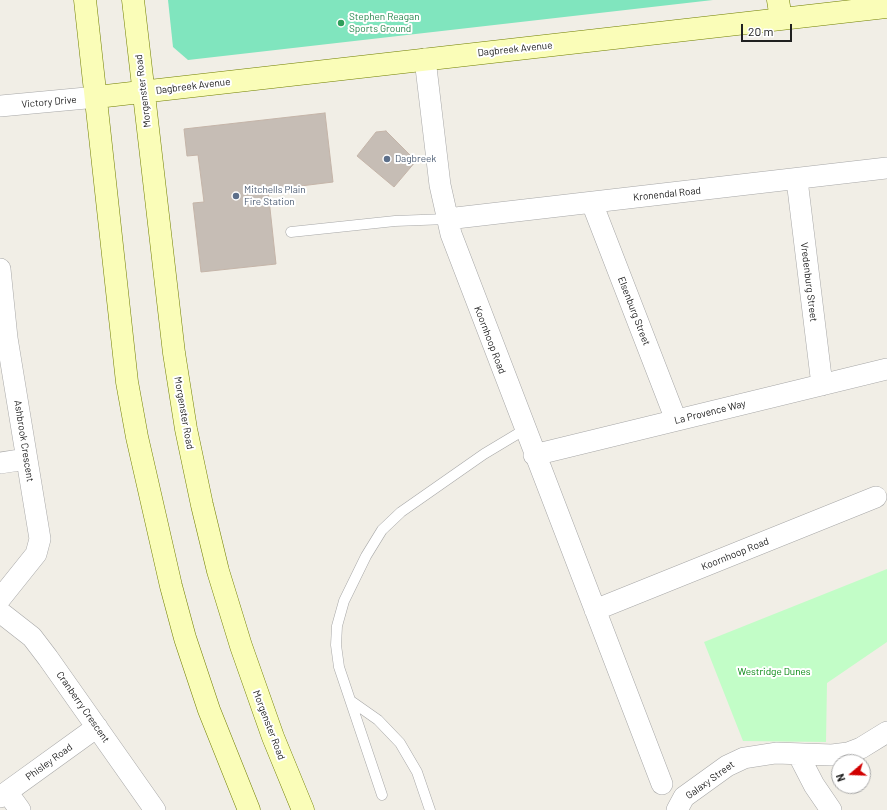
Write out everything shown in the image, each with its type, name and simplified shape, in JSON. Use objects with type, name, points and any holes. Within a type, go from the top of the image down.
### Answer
[{"type":"main road","points":[[85,0],[97,98],[127,382],[140,452],[169,579],[185,638],[209,710],[249,810]]},
{"type":"main road","name":"Morgenster Road","points":[[133,0],[174,352],[186,429],[218,572],[272,737],[303,810]]},
{"type":"main road","name":"Dagbreek Avenue","points":[[97,98],[425,59],[779,10],[887,7]]},
{"type":"street","name":"Koornhoop Road","points":[[425,59],[440,182],[447,219],[456,251],[662,784]]},
{"type":"street","name":"Victory Drive","points":[[0,106],[97,98]]},
{"type":"street","name":"Kronendal Road","points":[[447,219],[796,180],[887,168]]},
{"type":"street","name":"Vredenburg Street","points":[[796,180],[822,385]]},
{"type":"street","name":"Elsenburg Street","points":[[592,203],[676,420]]},
{"type":"street","name":"Ashbrook Crescent","points":[[0,269],[4,338],[40,539],[36,554],[0,599]]},
{"type":"street","name":"La Provence Way","points":[[534,455],[887,369]]},
{"type":"street","points":[[0,463],[26,459]]},
{"type":"street","name":"Koornhoop Road","points":[[595,610],[876,497]]},
{"type":"street","name":"Cranberry Crescent","points":[[0,612],[32,637],[97,727],[154,810]]},
{"type":"street","name":"Phisley Road","points":[[4,794],[97,727]]},
{"type":"street","name":"Galaxy Street","points":[[677,810],[684,797],[735,761],[757,755],[776,753],[832,755],[848,753],[861,748],[887,732]]},
{"type":"street","points":[[798,754],[814,785],[831,810]]},
{"type":"street","points":[[4,794],[20,810]]},
{"type":"lane","points":[[291,232],[396,221],[447,219]]},
{"type":"lane","points":[[382,795],[339,667],[336,645],[337,626],[344,601],[366,556],[382,530],[401,512],[484,454],[524,430]]},
{"type":"lane","points":[[351,701],[378,720],[400,743],[417,772],[430,810]]},
{"type":"green space","name":"Stephen Reagan Sports Ground","points":[[168,0],[713,0],[188,60],[173,47]]},
{"type":"green space","name":"Westridge Dunes","points":[[887,569],[887,642],[827,683],[826,742],[743,741],[704,642]]},
{"type":"building","name":"Mitchells Plain Fire Station","points":[[325,113],[333,182],[268,190],[276,264],[201,272],[193,203],[204,202],[198,155],[187,156],[184,129]]},
{"type":"building","name":"Dagbreek","points":[[386,131],[416,161],[394,187],[357,156],[376,132]]},
{"type":"place","name":"Stephen Reagan Sports Ground","points":[[341,23]]},
{"type":"place","name":"Dagbreek","points":[[387,159]]},
{"type":"place","name":"Mitchells Plain Fire Station","points":[[236,196]]}]
